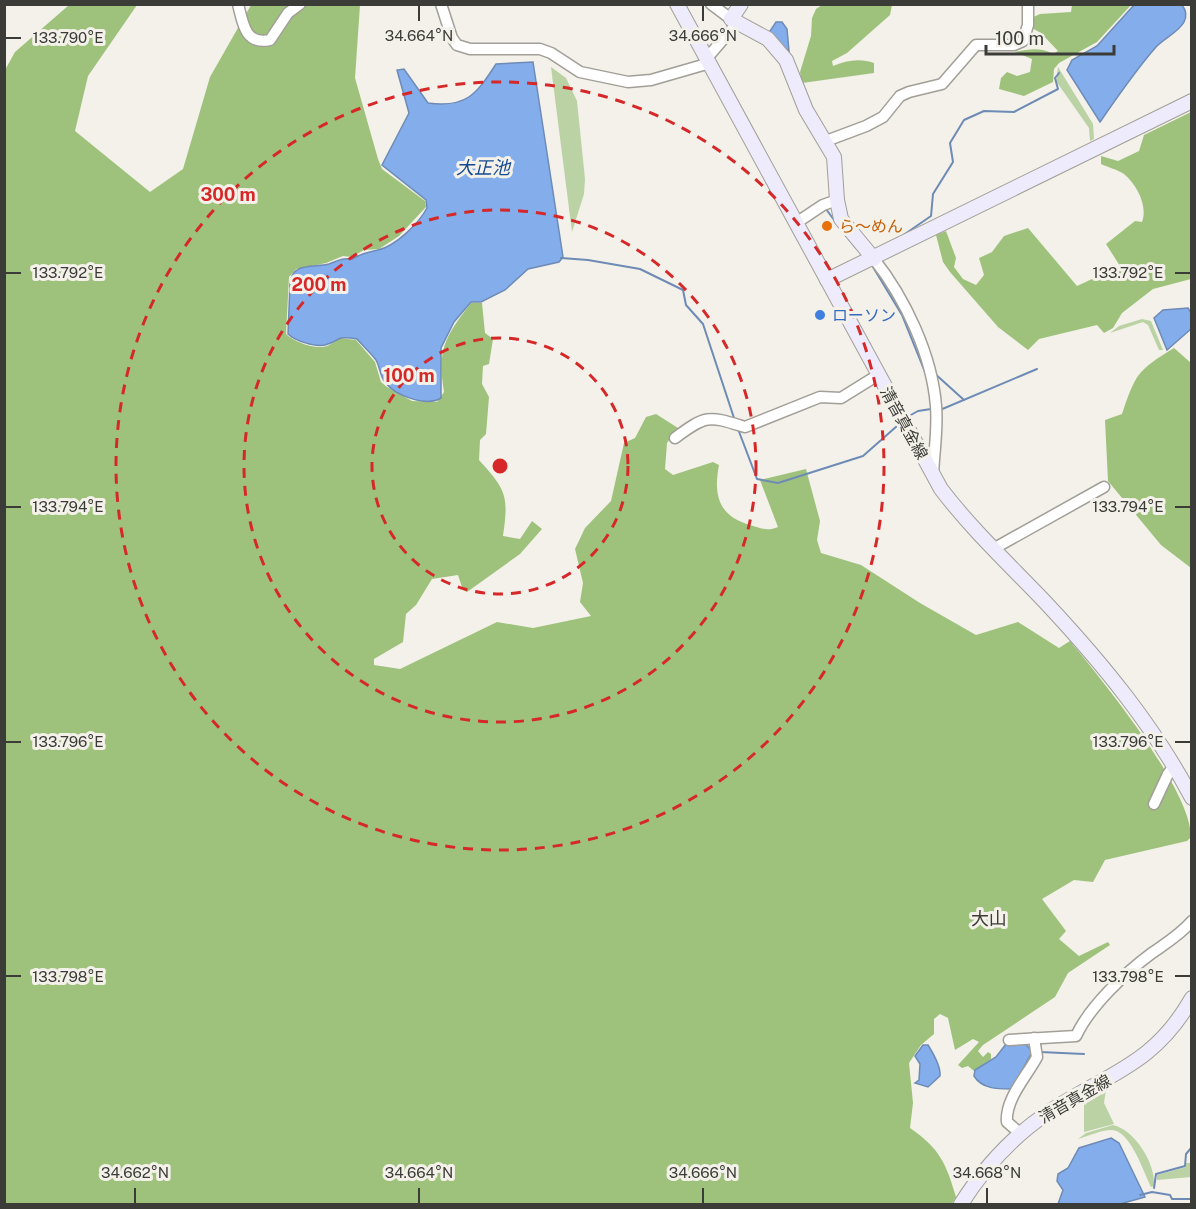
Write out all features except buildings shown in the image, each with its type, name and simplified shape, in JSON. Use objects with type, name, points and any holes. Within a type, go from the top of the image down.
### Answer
[{"type":"main road","name":"清音真金線","points":[[677,4],[933,475],[957,510],[1086,647],[1157,737],[1191,798]]},
{"type":"main road","points":[[741,4],[735,20],[768,39],[783,54],[810,118],[834,157],[837,201],[845,226],[873,259]]},
{"type":"main road","points":[[827,280],[1191,101]]},
{"type":"main road","name":"清音真金線","points":[[961,1204],[989,1166],[1021,1134],[1060,1105],[1137,1062],[1164,1037],[1191,998]]},
{"type":"street","points":[[238,4],[249,35],[255,41],[261,42],[270,40],[288,13],[300,4]]},
{"type":"street","points":[[441,4],[452,38],[457,45],[470,49],[540,49],[551,53],[580,72],[628,82],[651,80],[709,61],[735,20],[711,4]]},
{"type":"street","points":[[826,141],[883,117],[900,96],[942,84],[976,45],[1014,45],[1023,41],[1028,25],[1028,4]]},
{"type":"street","points":[[796,223],[823,205],[837,201]]},
{"type":"street","points":[[873,259],[887,277],[912,323],[928,369],[936,410],[933,475]]},
{"type":"street","points":[[675,438],[697,422],[719,418],[745,427],[820,397],[841,398],[878,375]]},
{"type":"street","points":[[993,549],[1104,487]]},
{"type":"street","points":[[1154,804],[1174,766]]},
{"type":"street","points":[[1009,1040],[1076,1036],[1084,1019],[1096,1005],[1139,964],[1180,933],[1191,921]]},
{"type":"street","points":[[1021,1134],[1007,1122],[1006,1116],[1012,1098],[1037,1052],[1034,1038]]},
{"type":"green space","points":[[69,5],[137,5],[88,76],[75,131],[150,192],[183,169],[210,77],[251,5],[360,5],[355,78],[378,159],[382,169],[425,201],[426,207],[399,236],[379,249],[364,250],[352,257],[343,256],[326,263],[296,269],[289,277],[286,334],[300,342],[317,347],[329,345],[339,338],[356,340],[375,362],[381,382],[387,387],[412,401],[437,402],[444,392],[442,365],[445,344],[449,335],[471,303],[482,303],[485,333],[493,339],[489,364],[483,366],[482,384],[489,397],[486,434],[480,440],[479,460],[500,486],[503,494],[506,511],[503,536],[520,539],[532,521],[542,529],[520,554],[467,592],[463,590],[458,575],[432,579],[416,605],[406,614],[403,642],[374,659],[374,665],[400,669],[497,622],[533,628],[591,616],[580,602],[583,583],[575,549],[585,528],[611,501],[624,443],[635,438],[646,417],[656,414],[678,428],[667,443],[665,469],[673,475],[713,462],[719,465],[718,495],[725,510],[731,516],[761,528],[778,527],[760,480],[806,469],[820,521],[817,540],[821,553],[861,565],[976,635],[1018,622],[1059,648],[1070,641],[1122,707],[1177,792],[1187,816],[1191,837],[1187,841],[1105,860],[1093,882],[1074,880],[1042,899],[1066,931],[1059,939],[1079,956],[1108,942],[1110,945],[1068,973],[1055,997],[983,1045],[978,1051],[983,1057],[988,1052],[991,1054],[991,1059],[974,1071],[968,1066],[962,1068],[958,1065],[979,1042],[973,1039],[955,1050],[948,1018],[940,1014],[934,1019],[934,1034],[921,1045],[909,1063],[913,1103],[910,1128],[935,1150],[945,1166],[956,1197],[952,1204],[5,1204],[5,70],[15,52]]},
{"type":"green space","points":[[822,5],[892,5],[890,15],[847,53],[832,61],[833,66],[854,60],[869,61],[874,63],[874,73],[802,83],[800,72],[811,36],[812,18],[816,9]]},
{"type":"green space","points":[[1072,5],[1131,5],[1097,42],[1059,63],[1054,69],[1053,82],[1024,96],[999,89],[1001,78],[1007,72],[1017,76],[1030,72],[1032,59],[1015,52],[1035,49],[1053,54],[1058,51],[1041,33],[1030,27],[1031,18],[1040,14],[1071,12]]},
{"type":"green space","points":[[551,67],[566,78],[577,101],[585,179],[584,194],[572,232]]},
{"type":"green space","points":[[1058,67],[1093,124],[1094,139],[1090,141],[1089,128],[1056,81]]},
{"type":"green space","points":[[1191,112],[1191,279],[1153,289],[1122,313],[1113,328],[1104,333],[1097,325],[1039,339],[1028,350],[998,327],[943,262],[936,235],[946,231],[956,258],[954,267],[963,279],[976,285],[984,275],[979,258],[992,252],[1004,236],[1028,228],[1077,286],[1120,266],[1106,244],[1135,221],[1142,222],[1144,209],[1133,184],[1124,174],[1101,164],[1101,156],[1118,161],[1139,151],[1144,135]]},
{"type":"green space","points":[[1142,319],[1151,321],[1163,350],[1159,350],[1148,325],[1143,322],[1110,333],[1119,326]]},
{"type":"green space","points":[[1174,348],[1191,363],[1191,568],[1161,545],[1108,481],[1105,420],[1122,414],[1139,374],[1152,362]]},
{"type":"green space","points":[[1106,1089],[1104,1103],[1114,1124],[1084,1132],[1084,1104],[1098,1091]]},
{"type":"green space","points":[[1113,1125],[1129,1134],[1142,1149],[1152,1168],[1154,1186],[1151,1187],[1130,1144],[1118,1132],[1103,1131],[1078,1139],[1086,1133]]},
{"type":"green space","points":[[1186,1163],[1191,1163],[1191,1177],[1157,1180],[1157,1175],[1186,1167]]},
{"type":"water","points":[[1134,5],[1182,5],[1186,13],[1185,20],[1179,29],[1159,44],[1148,56],[1100,122],[1067,70],[1072,60],[1097,46]]},
{"type":"water","points":[[776,22],[782,22],[787,29],[789,51],[768,34]]},
{"type":"water","name":"大正池","points":[[533,62],[563,257],[559,262],[528,269],[505,290],[481,302],[471,302],[454,322],[441,348],[441,398],[420,401],[396,392],[385,382],[376,360],[357,339],[341,338],[325,345],[316,345],[291,337],[288,334],[290,284],[294,272],[304,267],[352,259],[385,248],[406,233],[427,208],[426,200],[382,165],[409,113],[397,70],[404,69],[428,103],[441,104],[461,101],[469,97],[482,84],[496,64]]},
{"type":"water","points":[[1188,308],[1191,313],[1191,329],[1167,350],[1154,318],[1163,310]]},
{"type":"water","points":[[1006,1044],[1026,1044],[1032,1052],[1012,1089],[981,1084],[974,1076],[975,1070],[996,1057]]},
{"type":"water","points":[[923,1045],[928,1045],[940,1072],[940,1076],[928,1087],[915,1083],[919,1080],[920,1064],[915,1056]]},
{"type":"water","points":[[1111,1138],[1119,1143],[1145,1197],[1120,1204],[1058,1204],[1063,1190],[1057,1181],[1058,1174],[1068,1168],[1079,1148]]},
{"type":"waterway","points":[[902,236],[931,216],[933,194],[953,162],[950,143],[964,120],[984,111],[1014,112],[1058,89],[1055,78],[1059,73]]},
{"type":"waterway","points":[[826,209],[837,224]]},
{"type":"waterway","points":[[840,228],[857,249]]},
{"type":"waterway","points":[[561,258],[640,269],[683,290],[686,305],[703,324],[735,421]]},
{"type":"waterway","points":[[873,267],[902,315],[925,372]]},
{"type":"waterway","points":[[940,410],[1037,369]]},
{"type":"waterway","points":[[933,372],[964,400]]},
{"type":"waterway","points":[[909,416],[918,411],[931,409]]},
{"type":"waterway","points":[[738,429],[757,479],[778,483],[863,456],[897,426]]},
{"type":"waterway","points":[[1040,1052],[1084,1054]]},
{"type":"waterway","points":[[1154,1188],[1156,1174],[1185,1166],[1186,1154],[1192,1147]]},
{"type":"waterway","points":[[1140,1195],[1152,1192],[1170,1195],[1172,1199],[1192,1199]]},
{"type":"place","name":"ら～めん","points":[[827,226]]},
{"type":"place","name":"ローソン","points":[[820,315]]},
{"type":"district","name":"大山","points":[[989,918]]}]
